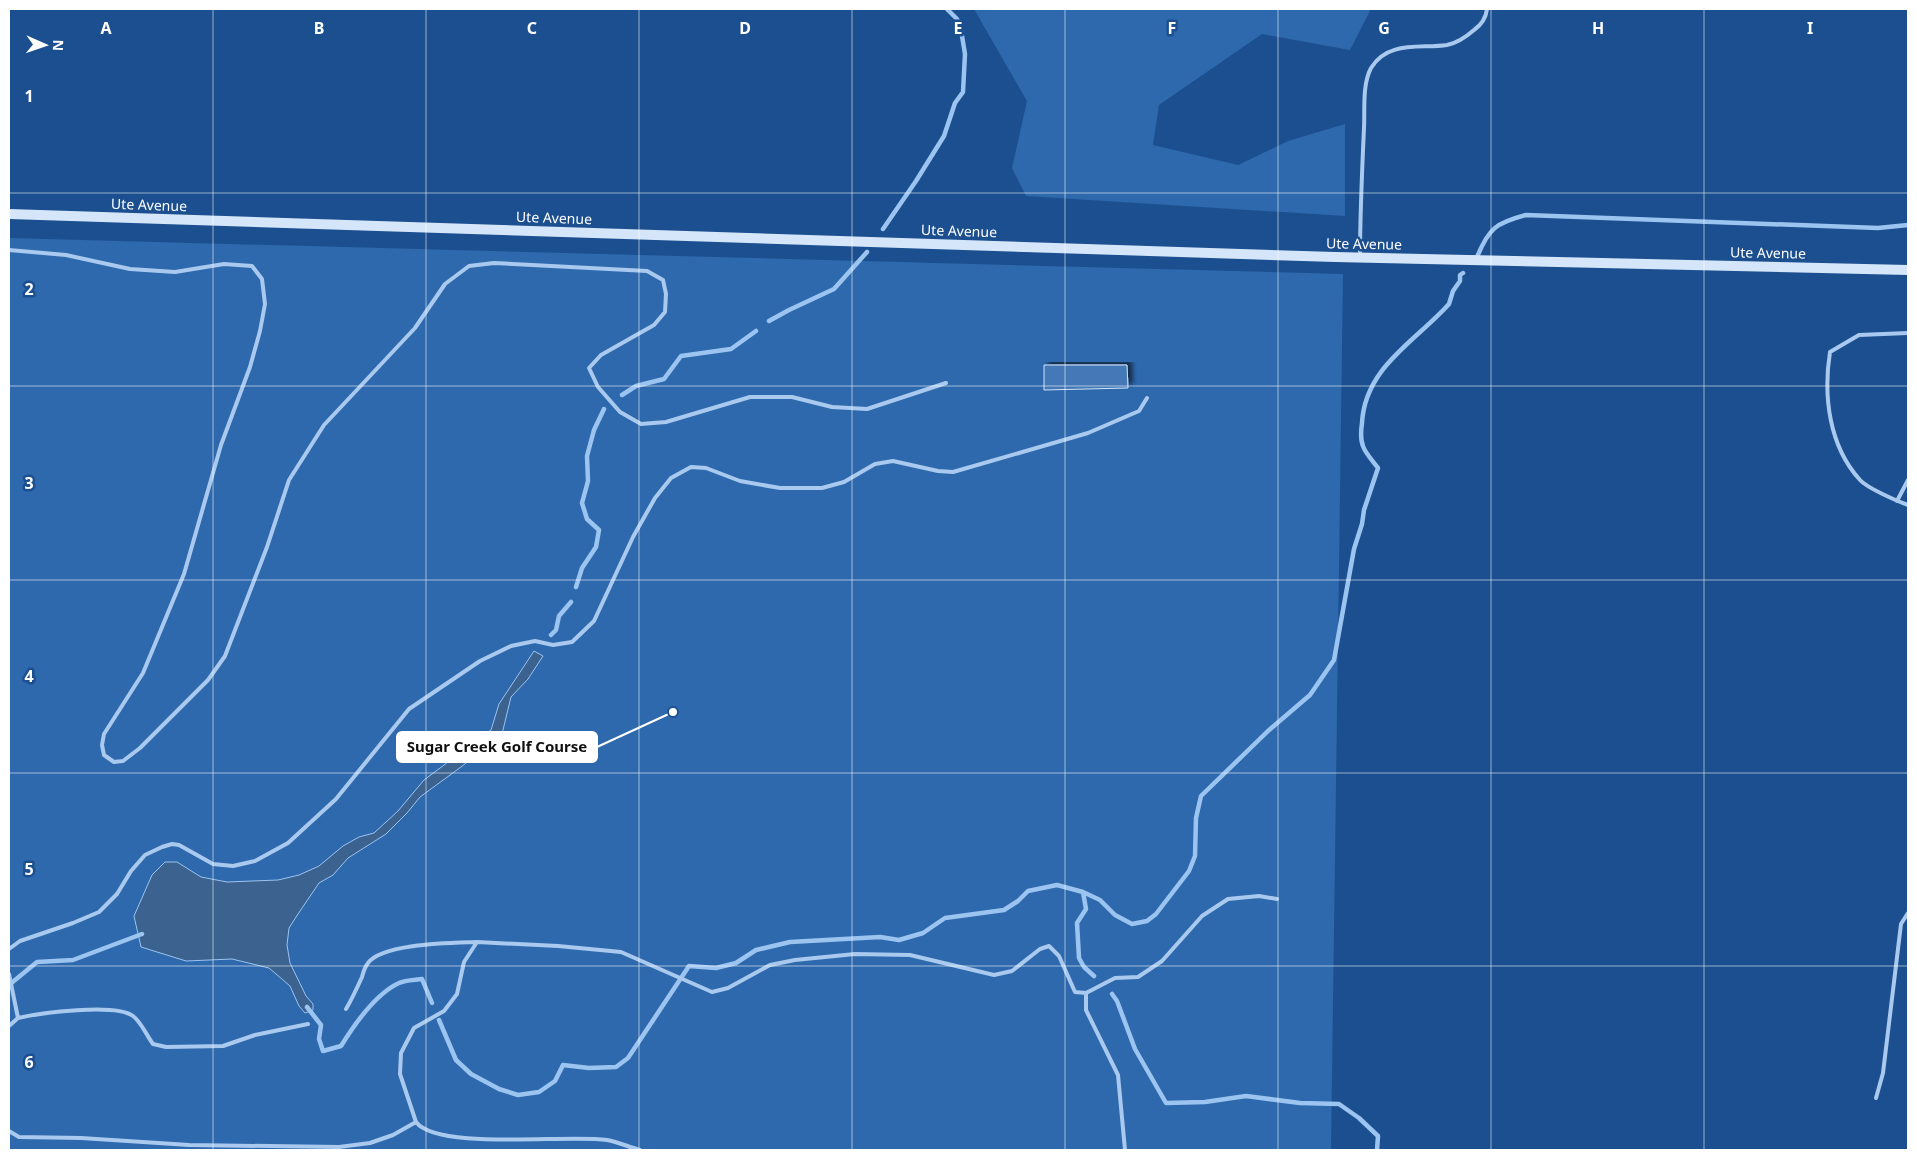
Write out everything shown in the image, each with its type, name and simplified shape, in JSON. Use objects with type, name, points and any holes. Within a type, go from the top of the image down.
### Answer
[{"type":"main road","name":"Ute Avenue","points":[[9,214],[1360,257],[1908,270]]},
{"type":"lane","points":[[1360,257],[1360,204],[1365,99],[1370,70],[1378,60],[1389,52],[1408,46],[1448,44],[1462,39],[1480,26],[1487,14],[1487,9]]},
{"type":"lane","points":[[9,250],[66,255],[130,269],[175,272],[224,264],[252,266],[262,279],[265,304],[260,331],[250,366],[221,445],[184,574],[144,673],[104,734],[102,745],[104,755],[114,762],[123,761],[140,748],[208,680],[225,656],[267,547],[289,480],[324,425],[415,328],[445,284],[469,266],[494,263],[647,272],[663,280],[666,294],[665,312],[654,325],[601,355],[589,368],[598,387],[620,412],[641,424],[666,422],[750,397],[792,396],[832,407],[868,409],[946,384]]},
{"type":"lane","points":[[1908,333],[1860,335],[1830,352],[1827,374],[1829,414],[1840,450],[1861,482],[1908,505]]},
{"type":"lane","points":[[9,949],[20,941],[99,912],[117,894],[131,871],[145,855],[162,847],[172,844],[179,845],[214,864],[232,866],[255,861],[288,843],[336,799],[410,709],[480,661],[511,646],[535,642],[554,645],[572,642],[594,622],[633,537],[656,498],[671,478],[691,467],[706,468],[740,481],[780,488],[822,488],[844,482],[875,464],[892,461],[938,471],[953,472],[1088,433],[1139,411],[1146,398]]},
{"type":"lane","points":[[1897,501],[1908,480]]},
{"type":"lane","points":[[346,1009],[354,996],[368,963],[380,954],[401,948],[477,942],[558,946],[621,952],[712,992],[728,988],[770,964],[855,954],[910,955],[994,975],[1012,971],[1040,949],[1049,946],[1059,956],[1075,992],[1086,993],[1115,978],[1138,977],[1162,960],[1202,916],[1228,900],[1259,896],[1277,900]]},
{"type":"lane","points":[[1876,1098],[1883,1073],[1901,924],[1908,913]]},
{"type":"lane","points":[[477,942],[464,962],[457,994],[444,1011],[414,1028],[401,1053],[400,1074],[416,1122],[420,1128],[442,1135],[488,1139],[606,1140],[640,1150]]},
{"type":"lane","points":[[9,974],[18,1018]]},
{"type":"lane","points":[[1086,993],[1086,1010],[1118,1075],[1125,1150]]},
{"type":"lane","points":[[9,1026],[18,1018],[30,1016],[91,1010],[120,1011],[132,1016],[154,1044],[166,1047],[223,1046],[255,1034],[308,1024]]},
{"type":"lane","points":[[9,1131],[19,1137],[81,1138],[189,1145],[339,1147],[370,1143],[393,1135],[416,1122]]},
{"type":"shaded area","points":[[974,9],[1371,9],[1350,50],[1262,34],[1159,105],[1153,145],[1238,165],[1288,141],[1345,124],[1345,216],[1026,196],[1012,168],[1027,101]]},
{"type":"shaded area","points":[[9,238],[1343,274],[1331,1150],[9,1150]]},
{"type":"shaded area","points":[[534,651],[543,656],[528,679],[511,697],[502,734],[420,797],[386,834],[348,858],[333,875],[319,883],[289,928],[287,945],[290,963],[306,996],[313,1004],[313,1010],[305,1013],[299,1006],[290,986],[269,968],[232,959],[186,961],[141,947],[134,916],[152,875],[165,862],[177,862],[201,877],[227,882],[278,880],[299,875],[319,866],[343,846],[359,837],[374,833],[398,811],[424,780],[491,730],[499,704]]},
{"type":"building","points":[[1044,365],[1127,365],[1128,388],[1044,390]]},
{"type":"waterway","points":[[883,229],[944,136],[955,103],[963,92],[965,54],[961,30],[957,19],[947,9]]},
{"type":"waterway","points":[[1477,257],[1486,239],[1495,228],[1507,221],[1526,215],[1878,228],[1908,225]]},
{"type":"waterway","points":[[769,321],[834,289],[867,252]]},
{"type":"waterway","points":[[439,1020],[456,1060],[471,1074],[499,1089],[518,1095],[539,1092],[555,1081],[563,1065],[589,1068],[616,1067],[628,1058],[689,966],[716,968],[736,963],[756,950],[790,942],[880,937],[899,940],[923,933],[945,918],[1004,910],[1018,901],[1028,891],[1057,885],[1083,892],[1100,900],[1115,915],[1132,924],[1147,921],[1156,914],[1189,871],[1195,856],[1196,818],[1201,796],[1268,731],[1310,695],[1334,660],[1354,549],[1378,468],[1365,451],[1361,440],[1365,403],[1372,386],[1382,371],[1449,304],[1453,291],[1460,281],[1460,275],[1463,273]]},
{"type":"waterway","points":[[622,395],[636,386],[664,379],[681,356],[731,349],[756,331]]},
{"type":"waterway","points":[[576,587],[582,568],[596,547],[599,530],[587,519],[582,503],[588,481],[587,456],[594,430],[604,409]]},
{"type":"waterway","points":[[551,635],[556,630],[559,616],[571,602]]},
{"type":"waterway","points":[[1083,892],[1086,909],[1077,923],[1079,958],[1084,967],[1094,976]]},
{"type":"waterway","points":[[9,985],[37,962],[73,960],[142,934]]},
{"type":"waterway","points":[[307,1007],[321,1025],[319,1039],[323,1051],[341,1046],[374,1002],[399,983],[422,979],[432,1003]]},
{"type":"waterway","points":[[1112,994],[1117,1001],[1135,1049],[1166,1103],[1205,1102],[1246,1096],[1300,1103],[1339,1104],[1359,1118],[1378,1136],[1377,1150]]},
{"type":"place","name":"Sugar Creek Golf Course","points":[[673,712]]}]
